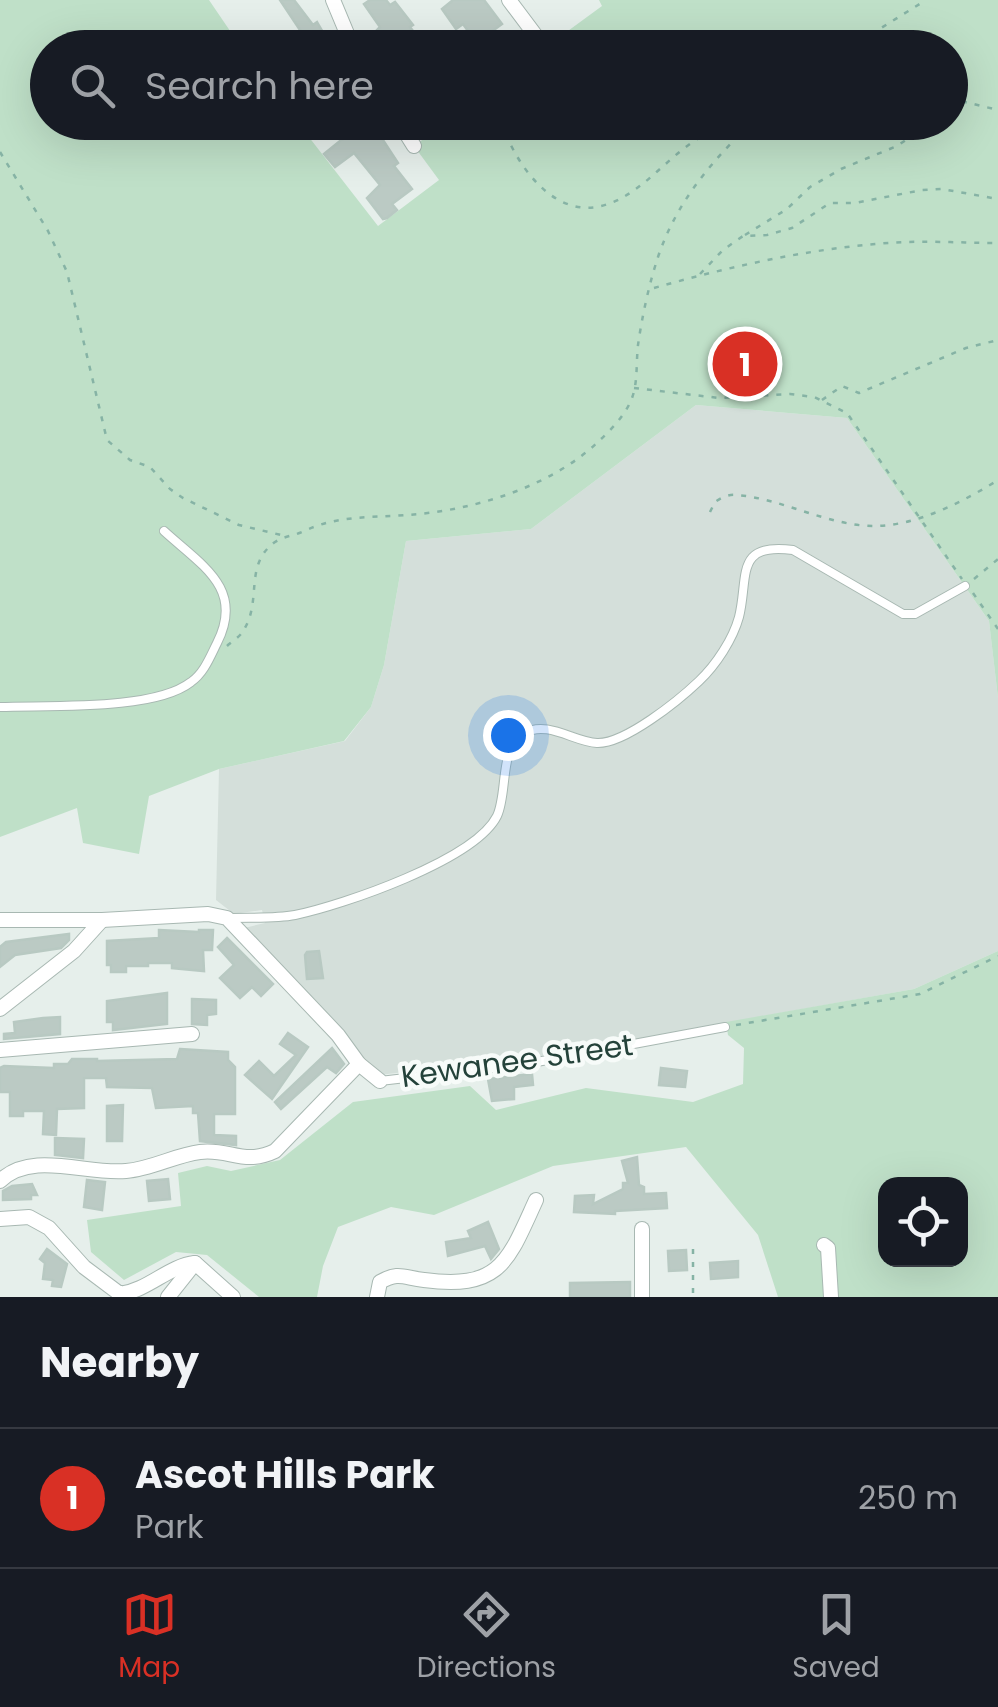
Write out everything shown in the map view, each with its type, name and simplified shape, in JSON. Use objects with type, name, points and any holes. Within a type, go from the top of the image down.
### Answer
[{"type":"street","points":[[334,0],[346,30]]},
{"type":"street","points":[[509,0],[532,30]]},
{"type":"street","points":[[410,140],[414,146]]},
{"type":"street","points":[[0,920],[208,914],[227,918],[325,1020],[359,1064]]},
{"type":"street","points":[[0,1009],[74,951],[102,920]]},
{"type":"street","points":[[0,1050],[192,1034]]},
{"type":"street","name":"Kewanee Street","points":[[0,1180],[21,1167],[124,1172],[204,1151],[244,1159],[262,1157],[275,1151],[359,1064],[380,1081]]},
{"type":"street","points":[[377,1297],[380,1282],[394,1274],[453,1283],[500,1268],[510,1256],[536,1200]]},
{"type":"street","points":[[0,1219],[29,1217],[49,1228],[84,1267],[120,1294],[139,1291],[182,1264],[195,1263],[233,1297]]},
{"type":"street","points":[[642,1228],[642,1297]]},
{"type":"street","points":[[824,1244],[828,1248],[831,1297]]},
{"type":"street","points":[[168,1297],[195,1263]]},
{"type":"lane","points":[[0,707],[131,702],[189,684],[208,660],[228,613],[225,594],[214,577],[164,531]]},
{"type":"lane","points":[[227,918],[293,916],[365,894],[466,846],[495,820],[505,793],[512,745],[522,733],[538,728],[600,744],[617,741],[698,682],[712,666],[738,620],[742,574],[756,552],[773,548],[793,550],[903,614],[915,614],[966,585]]},
{"type":"lane","name":"Kewanee Street","points":[[380,1081],[526,1064],[725,1027]]},
{"type":"path","points":[[878,30],[926,0]]},
{"type":"path","points":[[968,103],[998,110]]},
{"type":"path","points":[[510,140],[520,160],[548,195],[586,206],[604,206],[619,199],[696,140]]},
{"type":"path","points":[[208,660],[244,630],[257,583],[255,565],[285,536],[348,517],[408,516],[474,503],[558,472],[599,441],[619,419],[634,388],[641,326],[657,260],[670,226],[690,193],[733,140]]},
{"type":"path","points":[[698,276],[723,250],[787,209],[810,186],[906,140]]},
{"type":"path","points":[[0,152],[67,272],[107,440],[130,460],[150,467],[183,498],[238,525],[285,536]]},
{"type":"path","points":[[743,236],[767,236],[792,228],[830,203],[855,203],[942,189],[998,198]]},
{"type":"path","points":[[652,288],[752,263],[888,244],[998,244]]},
{"type":"path","points":[[822,400],[842,386],[859,393],[966,348],[998,340]]},
{"type":"path","points":[[634,388],[720,398],[790,394],[822,400],[848,413],[998,629]]},
{"type":"path","points":[[710,512],[715,502],[734,494],[811,515],[874,526],[919,517],[974,495],[998,480]]},
{"type":"path","points":[[966,585],[998,559]]},
{"type":"path","points":[[725,1027],[920,994],[998,956]]},
{"type":"path","points":[[693,1249],[694,1297]]},
{"type":"shaded area","points":[[696,405],[847,418],[989,621],[998,698],[998,951],[914,989],[541,1056],[379,1075],[244,928],[265,923],[262,910],[234,914],[216,900],[219,769],[345,741],[371,707],[384,665],[406,541],[531,529]]},
{"type":"green space","points":[[0,0],[209,0],[229,30],[30,30],[30,140],[311,140],[378,226],[439,180],[414,146],[422,140],[968,140],[968,30],[569,30],[602,6],[599,0],[998,0],[998,698],[989,621],[847,418],[696,405],[531,529],[406,541],[384,665],[371,707],[344,741],[219,769],[149,796],[139,854],[83,843],[77,808],[0,837]]},
{"type":"green space","points":[[998,951],[998,1297],[778,1297],[758,1235],[686,1147],[553,1166],[434,1215],[391,1207],[338,1227],[323,1266],[317,1297],[259,1297],[207,1255],[176,1252],[124,1280],[91,1252],[87,1220],[181,1206],[178,1173],[207,1166],[231,1171],[280,1160],[353,1102],[470,1086],[496,1110],[586,1088],[693,1102],[743,1084],[744,1048],[728,1035],[726,1022],[914,989]]},
{"type":"building","points":[[280,0],[294,0],[322,30],[300,30]]},
{"type":"building","points":[[370,0],[386,0],[390,5],[395,2],[413,25],[412,30],[377,30],[380,27],[364,4]]},
{"type":"building","points":[[453,0],[484,0],[502,24],[494,30],[467,30],[463,24],[456,29],[442,9]]},
{"type":"building","points":[[341,140],[383,140],[398,163],[394,166],[412,189],[392,204],[397,210],[383,219],[367,198],[380,185],[354,153],[335,167],[324,154]]},
{"type":"building","points":[[159,930],[213,930],[212,950],[203,950],[204,971],[172,968],[172,963],[148,963],[126,966],[126,972],[111,972],[111,965],[107,965],[107,941],[159,938]]},
{"type":"building","points":[[69,934],[61,948],[15,955],[0,967],[0,947],[6,942]]},
{"type":"building","points":[[227,938],[273,984],[261,996],[252,987],[240,998],[220,978],[234,965],[218,947]]},
{"type":"building","points":[[319,951],[323,978],[307,979],[305,955]]},
{"type":"building","points":[[167,993],[167,1024],[113,1030],[113,1022],[107,1022],[107,1001]]},
{"type":"building","points":[[192,999],[216,1000],[216,1014],[207,1015],[207,1025],[192,1024]]},
{"type":"building","points":[[60,1017],[60,1034],[4,1039],[4,1034],[15,1033],[14,1022]]},
{"type":"building","points":[[288,1033],[308,1047],[272,1099],[245,1075],[259,1061],[274,1076],[296,1055],[280,1044]]},
{"type":"building","points":[[332,1048],[344,1064],[336,1073],[327,1067],[281,1109],[275,1102]]},
{"type":"building","points":[[180,1049],[228,1052],[228,1060],[235,1067],[235,1114],[214,1114],[214,1135],[236,1136],[236,1145],[200,1141],[198,1113],[193,1113],[193,1106],[156,1108],[152,1088],[107,1087],[106,1078],[84,1078],[84,1108],[57,1109],[56,1135],[43,1134],[44,1111],[23,1111],[23,1116],[10,1116],[10,1092],[0,1092],[0,1068],[4,1066],[54,1068],[54,1064],[68,1064],[72,1059],[177,1059]]},
{"type":"building","points":[[661,1068],[687,1071],[685,1087],[659,1085]]},
{"type":"building","points":[[532,1074],[533,1085],[514,1087],[514,1099],[492,1101],[488,1079]]},
{"type":"building","points":[[123,1105],[122,1141],[107,1141],[107,1106]]},
{"type":"building","points":[[55,1138],[84,1139],[83,1158],[55,1155]]},
{"type":"building","points":[[637,1157],[639,1185],[644,1187],[644,1194],[666,1193],[667,1208],[615,1214],[574,1212],[575,1196],[594,1195],[593,1204],[623,1189],[623,1183],[628,1183],[622,1161]]},
{"type":"building","points":[[168,1179],[170,1199],[149,1201],[147,1181]]},
{"type":"building","points":[[87,1180],[105,1182],[102,1210],[84,1207]]},
{"type":"building","points":[[32,1184],[37,1195],[31,1195],[31,1199],[3,1200],[3,1191],[12,1186]]},
{"type":"building","points":[[488,1222],[499,1249],[491,1259],[485,1246],[448,1256],[446,1242],[471,1238],[468,1231]]},
{"type":"building","points":[[47,1249],[67,1264],[61,1287],[52,1286],[53,1280],[43,1279],[45,1263],[40,1259]]},
{"type":"building","points":[[686,1250],[687,1270],[669,1271],[668,1251]]},
{"type":"building","points":[[738,1261],[738,1277],[711,1279],[710,1263]]},
{"type":"building","points":[[630,1282],[630,1297],[570,1297],[570,1283]]},
{"type":"place","name":"Ascot Hills Park","points":[[745,364]]}]
